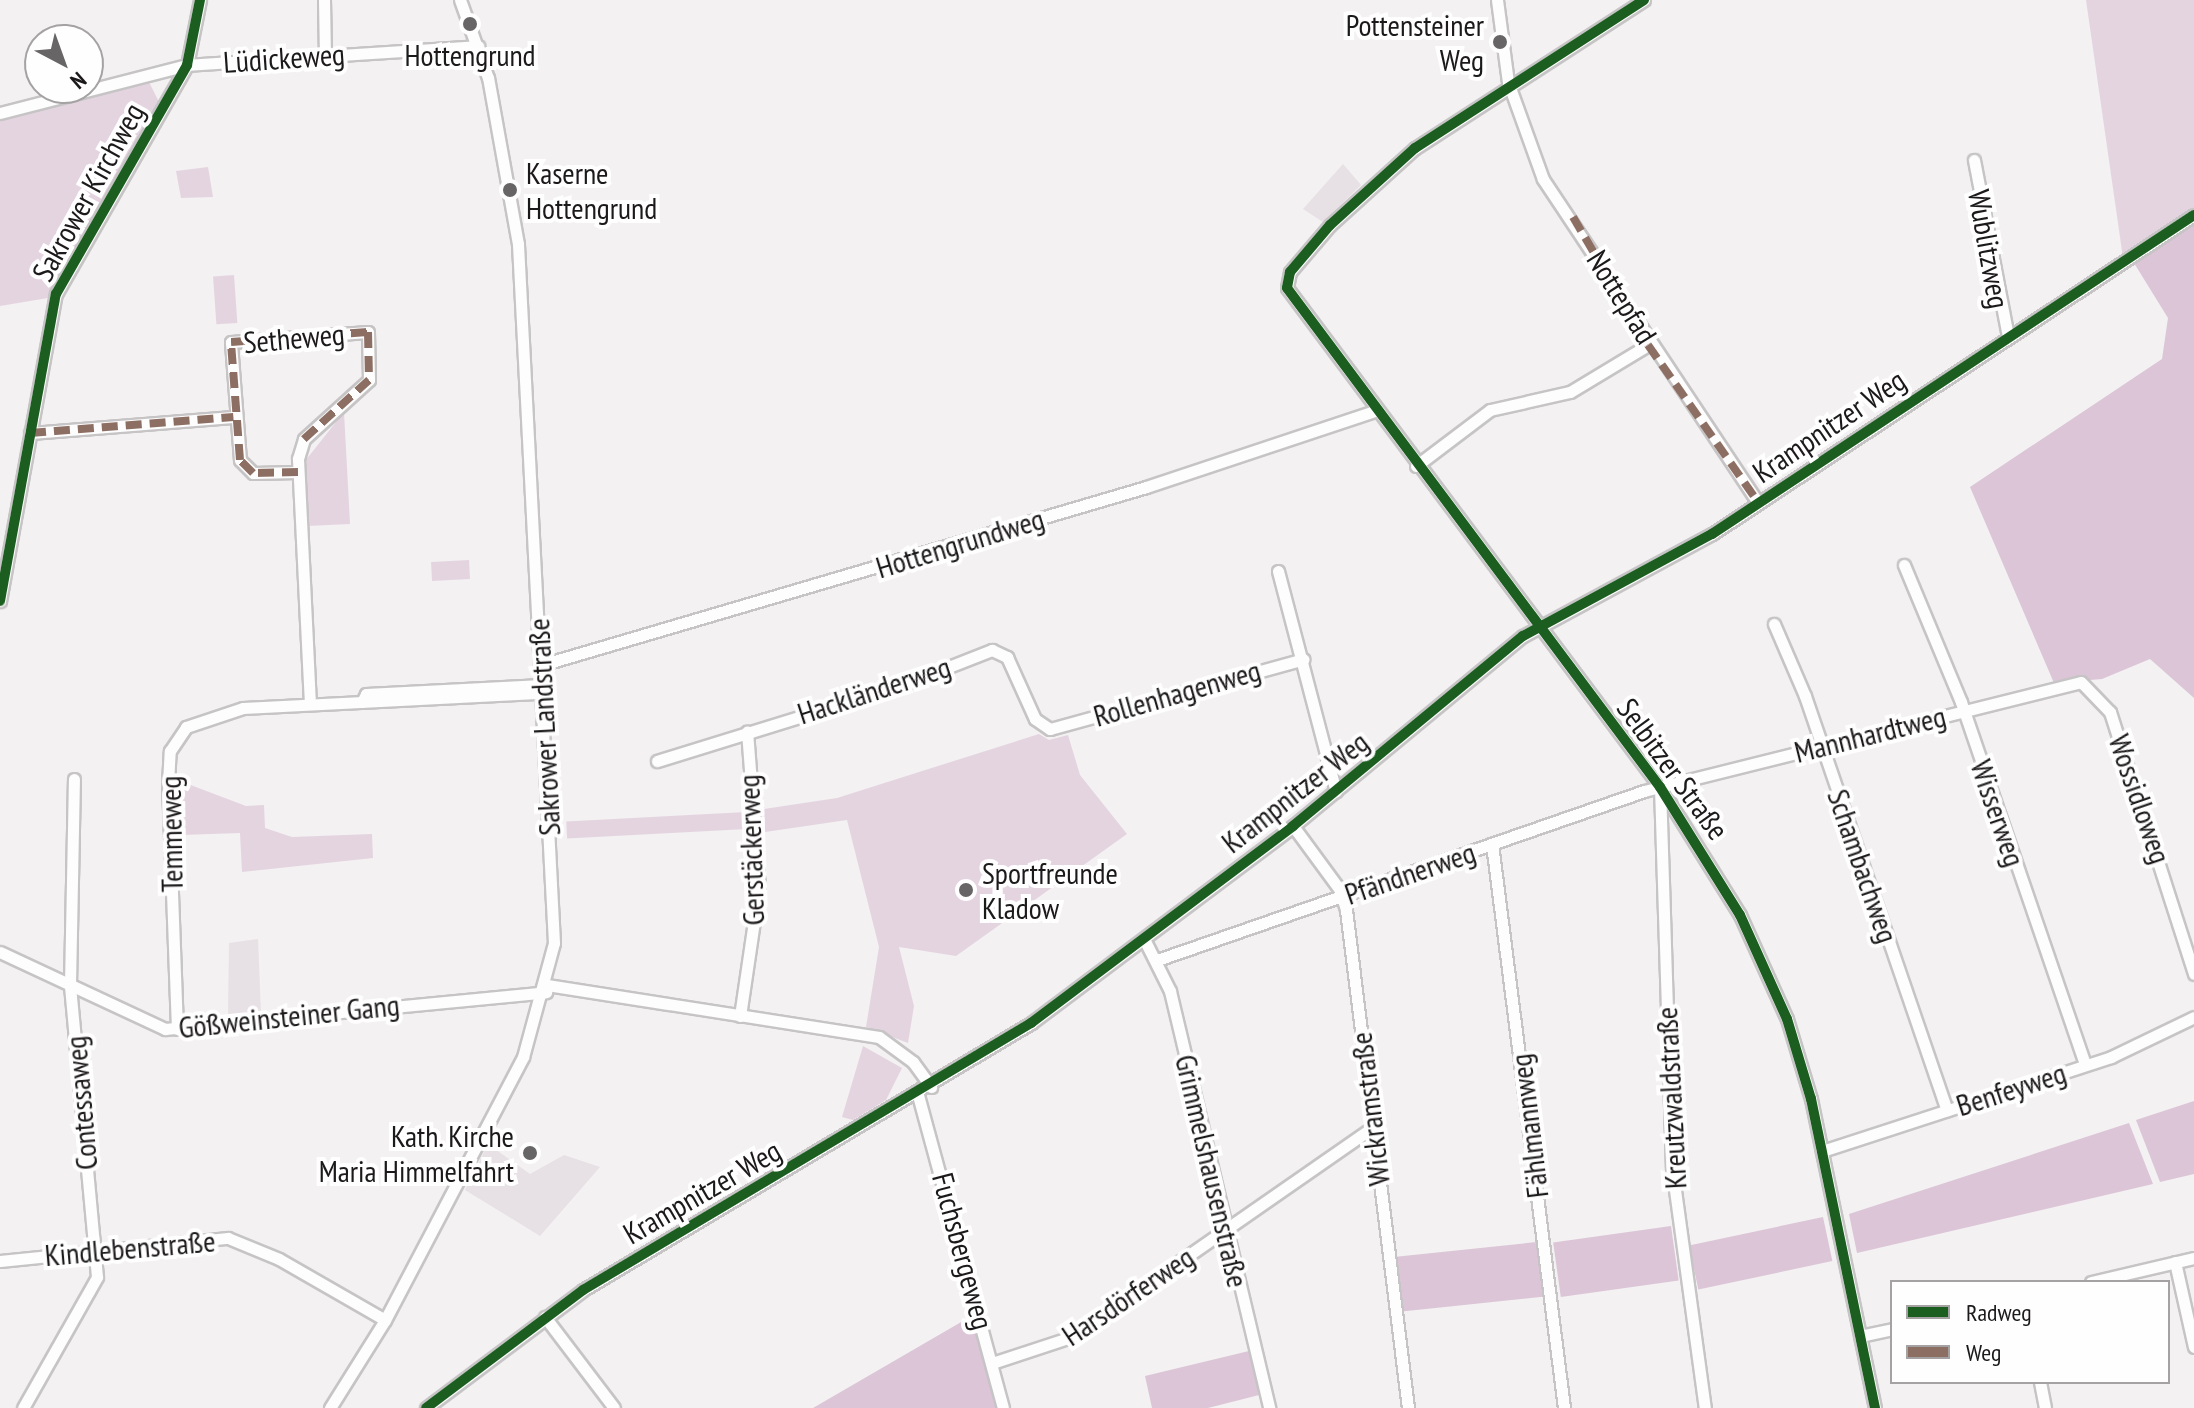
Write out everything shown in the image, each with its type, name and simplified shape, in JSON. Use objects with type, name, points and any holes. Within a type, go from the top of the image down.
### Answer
[{"type":"street","name":"Sakrower Kirchweg","points":[[0,601],[56,294],[187,65],[200,0]]},
{"type":"street","points":[[324,0],[325,55]]},
{"type":"street","name":"Sakrower Landstraße","points":[[330,1408],[385,1320],[523,1057],[546,988],[554,915],[515,219],[478,46],[460,0]]},
{"type":"street","name":"Nottepfad","points":[[1497,0],[1508,82],[1543,179],[1583,231],[1648,345],[1758,502]]},
{"type":"street","points":[[1508,82],[1644,0]]},
{"type":"street","name":"Lüdickeweg","points":[[0,113],[187,65],[478,46]]},
{"type":"street","name":"Selbitzer Straße","points":[[1508,82],[1389,170],[1286,281],[1375,411],[1535,628],[1660,787],[1710,862],[1769,974],[1822,1151],[1875,1408]]},
{"type":"street","name":"Wublitzweg","points":[[1974,160],[2008,337]]},
{"type":"street","name":"Krampnitzer Weg","points":[[426,1408],[545,1317],[931,1087],[1144,939],[1336,792],[1535,628],[1758,502],[2194,215]]},
{"type":"street","name":"Setheweg","points":[[298,472],[246,467],[233,417],[231,342],[368,332],[369,380],[304,439],[298,472],[310,704]]},
{"type":"street","points":[[1416,466],[1490,410],[1570,392],[1648,345]]},
{"type":"street","name":"Hottengrundweg","points":[[541,665],[1146,487],[1375,411]]},
{"type":"street","points":[[30,433],[233,417]]},
{"type":"street","name":"Wisserweg","points":[[1904,565],[1963,710],[2085,1064]]},
{"type":"street","points":[[1278,571],[1304,659],[1336,792]]},
{"type":"street","name":"Schambachweg","points":[[1774,624],[1823,746],[1947,1110]]},
{"type":"street","name":"Hackländerweg","points":[[657,761],[997,649],[1035,719],[1050,729]]},
{"type":"street","name":"Rollenhagenweg","points":[[1050,729],[1304,659]]},
{"type":"street","name":"Mannhardtweg","points":[[1660,787],[2081,682]]},
{"type":"street","name":"Wossidloweg","points":[[2081,682],[2110,712],[2194,974]]},
{"type":"street","name":"Temmeweg","points":[[177,1029],[173,744],[208,715],[310,704],[542,689]]},
{"type":"street","name":"Gerstäckerweg","points":[[740,1016],[759,887],[747,731]]},
{"type":"street","name":"Contessaweg","points":[[23,1408],[97,1277],[70,985],[74,779]]},
{"type":"street","name":"Pfändnerweg","points":[[1160,959],[1660,787]]},
{"type":"street","name":"Kreutzwaldstraße","points":[[1660,787],[1672,1168],[1705,1408]]},
{"type":"street","name":"Wickramstraße","points":[[1293,826],[1343,897],[1408,1408]]},
{"type":"street","name":"Fählmannweg","points":[[1492,844],[1564,1408]]},
{"type":"street","name":"Grimmelshausenstraße","points":[[1144,939],[1160,959],[1269,1408]]},
{"type":"street","name":"Gößweinsteiner Gang","points":[[0,952],[177,1029],[546,988],[879,1037],[913,1062],[931,1087]]},
{"type":"street","name":"Benfeyweg","points":[[1822,1151],[2162,1038],[2194,1017]]},
{"type":"street","name":"Fuchsbergeweg","points":[[918,1095],[1003,1408]]},
{"type":"street","name":"Harsdörferweg","points":[[992,1363],[1071,1337],[1372,1128]]},
{"type":"street","name":"Kindlebenstraße","points":[[0,1261],[228,1238],[279,1259],[385,1320]]},
{"type":"street","points":[[2099,1280],[2194,1258]]},
{"type":"street","points":[[2175,1262],[2194,1347]]},
{"type":"street","points":[[545,1317],[614,1408]]},
{"type":"street","points":[[1860,1336],[1890,1329]]},
{"type":"street","points":[[2040,1384],[2045,1408]]},
{"type":"shaded area","points":[[2086,0],[2194,0],[2194,210],[2123,258]]},
{"type":"shaded area","points":[[149,82],[159,102],[48,298],[0,306],[0,121],[65,104],[104,104],[104,94]]},
{"type":"shaded area","points":[[1343,164],[1361,185],[1323,222],[1303,209]]},
{"type":"shaded area","points":[[208,167],[213,197],[181,198],[176,171]]},
{"type":"shaded area","points":[[2194,224],[2194,698],[2150,659],[2102,679],[2054,683],[1970,487],[2162,359],[2168,318],[2134,263]]},
{"type":"shaded area","points":[[234,275],[237,323],[216,324],[213,276]]},
{"type":"shaded area","points":[[344,412],[350,524],[307,526],[305,461]]},
{"type":"shaded area","points":[[469,560],[470,579],[432,581],[431,562]]},
{"type":"shaded area","name":"Sportfreunde Kladow","points":[[1039,734],[1049,740],[1068,735],[1080,775],[1127,834],[956,956],[899,947],[914,1006],[908,1043],[866,1027],[879,947],[847,820],[765,832],[764,809],[837,798]]},
{"type":"shaded area","points":[[180,781],[246,806],[264,805],[265,828],[292,837],[372,834],[373,858],[242,872],[240,833],[182,835]]},
{"type":"shaded area","points":[[746,812],[747,829],[567,838],[566,821]]},
{"type":"shaded area","points":[[258,939],[261,1014],[228,1018],[229,943]]},
{"type":"shaded area","points":[[863,1046],[902,1068],[886,1100],[853,1120],[842,1117]]},
{"type":"shaded area","points":[[2194,1101],[2194,1174],[2160,1182],[2136,1120]]},
{"type":"shaded area","points":[[2129,1123],[2153,1184],[1857,1253],[1849,1214]]},
{"type":"shaded area","points":[[488,1144],[530,1174],[564,1155],[600,1167],[540,1236],[465,1190]]},
{"type":"shaded area","points":[[1823,1217],[1832,1261],[1698,1290],[1689,1245]]},
{"type":"shaded area","points":[[1671,1226],[1679,1280],[1561,1297],[1553,1243]]},
{"type":"shaded area","points":[[1537,1242],[1543,1297],[1400,1312],[1394,1257]]},
{"type":"shaded area","points":[[975,1314],[998,1408],[813,1408]]},
{"type":"shaded area","points":[[1249,1351],[1259,1395],[1208,1408],[1152,1408],[1145,1376]]},
{"type":"marked path","points":[[1573,217],[1648,345],[1758,502]]},
{"type":"marked path","points":[[298,472],[253,473],[240,460],[231,342],[368,332],[369,380],[304,439]]},
{"type":"marked path","points":[[30,433],[233,417]]},
{"type":"cycle path","points":[[0,601],[56,294],[187,65],[200,0]]},
{"type":"cycle path","points":[[1644,0],[1415,148],[1330,225],[1290,272],[1287,288],[1660,787],[1740,915],[1787,1019],[1811,1099],[1875,1408]]},
{"type":"cycle path","points":[[426,1408],[583,1290],[1031,1023],[1293,826],[1523,636],[1712,534],[2194,215]]},
{"type":"place","name":"Hottengrund","points":[[470,24]]},
{"type":"place","name":"Pottensteiner Weg","points":[[1500,42]]},
{"type":"place","name":"Kaserne Hottengrund","points":[[510,190]]},
{"type":"place","name":"Sportfreunde Kladow","points":[[966,890]]},
{"type":"place","name":"Kath. Kirche Maria Himmelfahrt","points":[[530,1153]]}]
